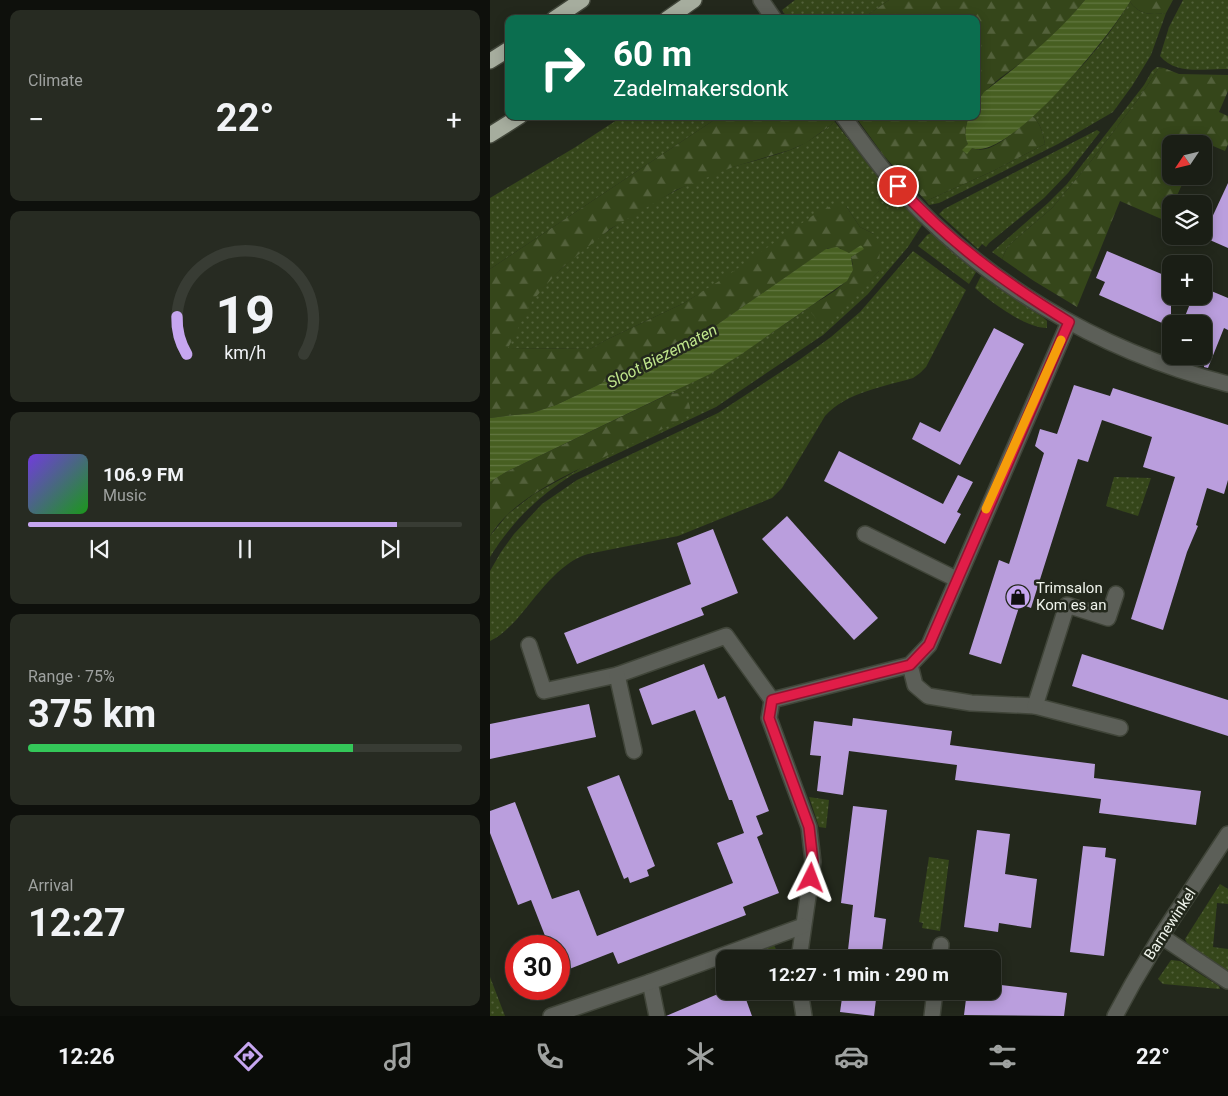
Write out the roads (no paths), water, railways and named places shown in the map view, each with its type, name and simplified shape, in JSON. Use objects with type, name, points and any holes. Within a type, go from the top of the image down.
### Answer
[{"type":"highway","points":[[560,15],[582,0]]},
{"type":"highway","points":[[672,15],[694,0]]},
{"type":"highway","points":[[490,61],[505,52]]},
{"type":"highway","points":[[490,135],[514,120]]},
{"type":"street","points":[[761,0],[771,15]]},
{"type":"street","points":[[846,120],[890,178],[945,234],[1006,282],[1069,322],[1140,356],[1228,384]]},
{"type":"street","points":[[772,700],[910,665],[929,645],[1069,322]]},
{"type":"street","points":[[865,534],[956,579]]},
{"type":"street","points":[[1035,706],[1067,605],[1108,618],[1116,594]]},
{"type":"street","points":[[529,645],[544,691],[617,675],[726,636],[772,700],[769,718],[809,827],[813,862],[799,950]]},
{"type":"street","points":[[910,665],[915,685],[928,696],[971,703],[1035,706],[1120,728]]},
{"type":"street","points":[[617,675],[634,751]]},
{"type":"street","name":"Barnewinkel","points":[[1115,1016],[1161,936],[1228,834]]},
{"type":"street","points":[[551,1016],[803,926]]},
{"type":"street","points":[[1161,936],[1228,981]]},
{"type":"street","points":[[650,982],[657,1016]]},
{"type":"street","points":[[801,1000],[804,1016]]},
{"type":"street","points":[[932,1016],[934,1000]]},
{"type":"water","points":[[1085,0],[1131,0],[1121,16],[1083,64],[1034,116],[1010,136],[988,147],[972,148],[967,154],[962,150],[968,144],[965,134],[967,123],[968,120],[980,120],[980,98],[984,92],[1050,38]]},
{"type":"water","name":"Sloot Biezematen","points":[[861,245],[864,249],[851,257],[853,270],[847,281],[743,353],[710,374],[506,472],[490,482],[490,418],[532,413],[556,405],[684,344],[715,326],[826,249],[837,247],[849,253]]},
{"type":"place","name":"Trimsalon Kom es an","points":[[1018,597]]}]
